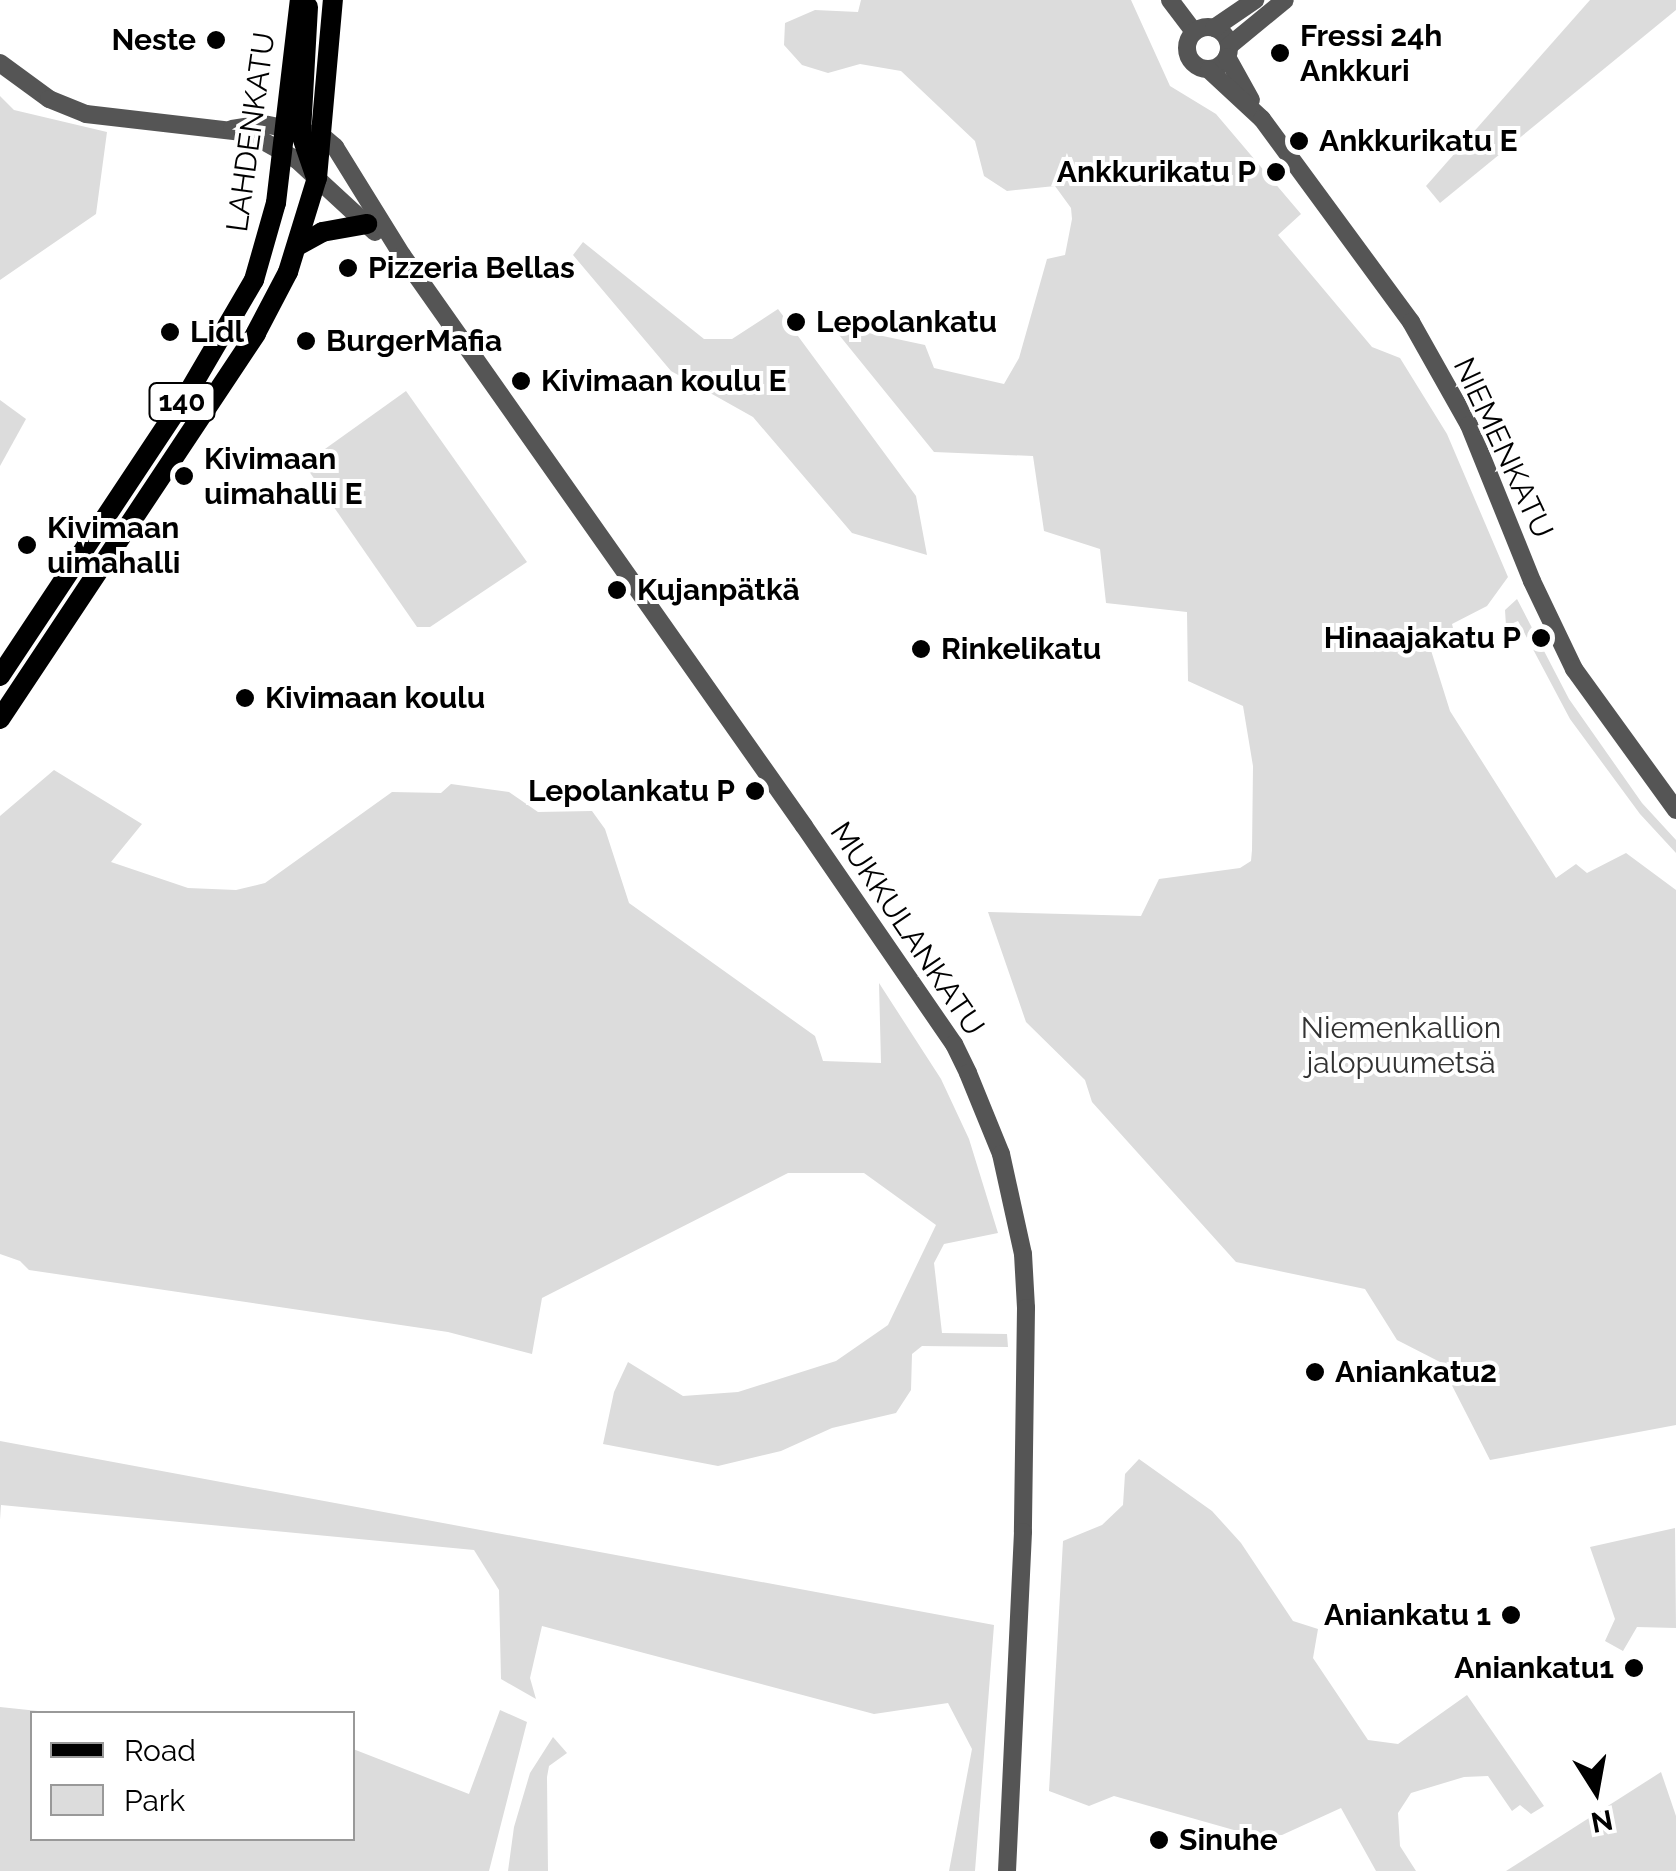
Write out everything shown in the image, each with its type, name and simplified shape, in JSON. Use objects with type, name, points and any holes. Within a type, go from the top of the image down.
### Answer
[{"type":"main road","name":"LAHDENKATU","points":[[297,137],[300,0]]},
{"type":"main road","name":"LAHDENKATU","points":[[297,137],[308,0]]},
{"type":"main road","name":"LAHDENKATU","points":[[0,676],[238,312],[266,245],[334,0]]},
{"type":"main road","points":[[297,137],[316,178]]},
{"type":"main road","name":"LAHDENKATU","points":[[0,719],[256,333],[298,245],[316,178]]},
{"type":"main road","points":[[298,245],[322,232],[366,224]]},
{"type":"street","points":[[1170,0],[1194,32]]},
{"type":"street","points":[[1194,32],[1214,28],[1256,0]]},
{"type":"street","points":[[1194,32],[1187,45],[1188,56],[1195,66],[1209,70],[1286,0]]},
{"type":"street","points":[[1214,28],[1228,51]]},
{"type":"street","name":"NIEMENKATU","points":[[1228,51],[1262,119],[1411,322],[1469,425],[1532,581],[1574,669],[1676,810]]},
{"type":"street","points":[[0,62],[48,100],[86,114],[297,137]]},
{"type":"street","name":"NIEMENKATU","points":[[1209,70],[1262,119]]},
{"type":"street","name":"MUKKULANKATU","points":[[297,137],[335,147],[402,255],[954,1044],[1001,1154],[1023,1254],[1026,1308],[1024,1532],[1007,1871]]},
{"type":"street","name":"MUKKULANKATU","points":[[316,178],[402,255]]},
{"type":"green space","name":"Niemenkallion jalopuumetsä","points":[[861,0],[1131,0],[1170,86],[1216,114],[1301,214],[1278,235],[1372,347],[1400,358],[1447,434],[1508,577],[1487,606],[1452,624],[1453,628],[1429,644],[1450,711],[1556,878],[1576,864],[1587,873],[1626,853],[1676,890],[1676,1425],[1490,1460],[1440,1362],[1397,1340],[1365,1289],[1236,1262],[1092,1102],[1085,1080],[1026,1022],[988,912],[1141,916],[1159,879],[1240,868],[1251,861],[1253,766],[1243,706],[1188,681],[1187,612],[1106,603],[1100,549],[1044,531],[1033,456],[934,452],[831,325],[925,345],[934,368],[1004,384],[1019,358],[1047,259],[1065,255],[1072,219],[1071,208],[1055,186],[1007,191],[984,176],[975,141],[901,71],[860,64],[828,73],[802,65],[784,45],[785,23],[815,10],[858,12]]},
{"type":"green space","points":[[1590,0],[1676,0],[1676,10],[1440,203],[1426,186]]},
{"type":"green space","points":[[0,96],[14,110],[107,132],[96,214],[0,280]]},
{"type":"green space","points":[[583,242],[704,339],[732,339],[778,309],[916,496],[927,555],[852,533],[753,417],[671,371],[573,255]]},
{"type":"green space","points":[[406,391],[527,562],[430,627],[417,627],[304,464]]},
{"type":"green space","points":[[0,400],[26,419],[0,466]]},
{"type":"green space","points":[[1517,599],[1569,699],[1642,803],[1676,840],[1676,853],[1640,814],[1570,719],[1518,621],[1506,626],[1505,610]]},
{"type":"green space","points":[[54,770],[142,824],[111,862],[188,888],[236,890],[265,883],[392,792],[441,793],[451,784],[509,792],[538,812],[592,811],[605,829],[629,903],[815,1036],[823,1061],[881,1063],[879,983],[941,1079],[969,1139],[998,1233],[944,1244],[934,1263],[942,1333],[1007,1334],[1008,1347],[922,1346],[912,1354],[911,1390],[896,1413],[832,1428],[781,1451],[718,1466],[603,1444],[614,1392],[628,1362],[683,1396],[738,1392],[836,1361],[888,1325],[936,1225],[864,1173],[788,1173],[542,1298],[532,1354],[448,1332],[29,1270],[20,1261],[0,1254],[0,816]]},
{"type":"green space","points":[[0,1441],[994,1625],[975,1871],[949,1871],[972,1749],[948,1703],[874,1714],[542,1626],[530,1678],[536,1699],[501,1679],[499,1590],[474,1550],[1,1505],[0,1520]]},
{"type":"green space","points":[[1139,1459],[1212,1511],[1241,1543],[1293,1621],[1318,1629],[1313,1658],[1368,1740],[1398,1744],[1467,1695],[1544,1806],[1531,1814],[1520,1805],[1512,1811],[1488,1776],[1464,1777],[1411,1793],[1398,1813],[1400,1846],[1416,1871],[1376,1871],[1341,1808],[1282,1835],[1255,1836],[1114,1796],[1089,1806],[1049,1791],[1063,1541],[1102,1525],[1123,1505],[1125,1474]]},
{"type":"green space","points":[[1675,1528],[1676,1628],[1637,1627],[1623,1651],[1605,1641],[1615,1619],[1590,1547]]},
{"type":"green space","points":[[0,1707],[38,1711],[30,1711],[30,1841],[355,1841],[355,1750],[469,1794],[500,1710],[527,1722],[489,1871],[0,1871]]},
{"type":"green space","points":[[553,1737],[567,1753],[549,1766],[547,1777],[548,1871],[508,1871],[514,1827],[530,1773]]},
{"type":"green space","points":[[1661,1772],[1676,1816],[1676,1871],[1506,1871]]},
{"type":"place","name":"Neste","points":[[216,40]]},
{"type":"place","name":"Fressi 24h Ankkuri","points":[[1280,53]]},
{"type":"place","name":"Ankkurikatu E","points":[[1299,141]]},
{"type":"place","name":"Ankkurikatu P","points":[[1276,172]]},
{"type":"place","name":"Pizzeria Bellas","points":[[348,268]]},
{"type":"place","name":"Lepolankatu","points":[[796,322]]},
{"type":"place","name":"Lidl","points":[[170,332]]},
{"type":"place","name":"BurgerMafia","points":[[306,341]]},
{"type":"place","name":"Kivimaan koulu E","points":[[521,381]]},
{"type":"place","name":"Kivimaan uimahalli E","points":[[184,476]]},
{"type":"place","name":"Kivimaan uimahalli","points":[[27,545]]},
{"type":"place","name":"Kujanpätkä","points":[[617,590]]},
{"type":"place","name":"Hinaajakatu P","points":[[1541,638]]},
{"type":"place","name":"Rinkelikatu","points":[[921,649]]},
{"type":"place","name":"Kivimaan koulu","points":[[245,698]]},
{"type":"place","name":"Lepolankatu P","points":[[755,791]]},
{"type":"place","name":"Aniankatu2","points":[[1315,1372]]},
{"type":"place","name":"Aniankatu 1","points":[[1511,1615]]},
{"type":"place","name":"Aniankatu1","points":[[1634,1668]]},
{"type":"place","name":"Sinuhe","points":[[1159,1840]]}]
